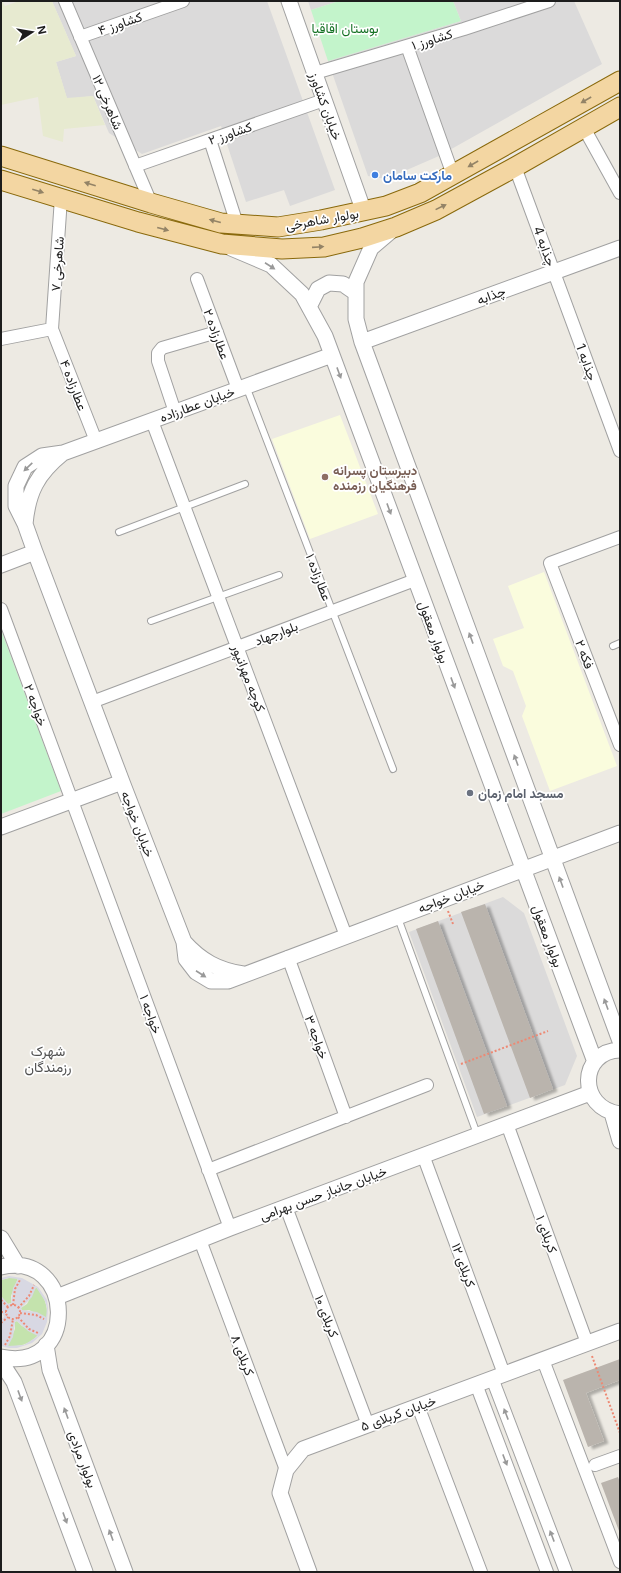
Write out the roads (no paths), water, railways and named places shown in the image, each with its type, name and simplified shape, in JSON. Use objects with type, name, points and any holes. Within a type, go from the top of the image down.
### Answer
[{"type":"main road","name":"بولوار شاهرخی","points":[[1,156],[151,203],[221,223],[278,227],[364,212],[386,206],[420,193],[620,81]]},
{"type":"main road","name":"بولوار شاهرخی","points":[[1,180],[138,222],[222,244],[282,249],[324,247],[362,238],[396,227],[467,194],[620,107]]},
{"type":"street","name":"شاهرخی ۱۲","points":[[65,1],[151,203]]},
{"type":"street","name":"کشاورز ۴","points":[[80,37],[183,1]]},
{"type":"street","name":"خیابان کشاورز","points":[[289,1],[364,212]]},
{"type":"street","name":"کشاورز ۱","points":[[315,73],[549,1]]},
{"type":"street","points":[[406,46],[454,175]]},
{"type":"street","name":"کشاورز ۲","points":[[135,166],[324,100]]},
{"type":"street","points":[[584,128],[617,188]]},
{"type":"street","points":[[210,140],[237,224]]},
{"type":"street","name":"چذابه 4","points":[[516,167],[554,273]]},
{"type":"street","name":"شاهرخی ۷","points":[[52,329],[61,198]]},
{"type":"street","points":[[396,227],[371,248],[356,282],[356,319],[362,342],[620,1041]]},
{"type":"street","name":"بولوار معقول","points":[[222,244],[271,265],[302,294],[325,336],[595,1062]]},
{"type":"street","name":"چذابه","points":[[362,342],[620,248]]},
{"type":"street","name":"چذابه 1","points":[[554,273],[620,451]]},
{"type":"street","name":"عطارزاده ۲","points":[[197,279],[216,332],[242,388]]},
{"type":"street","points":[[309,307],[318,289],[329,283],[343,284],[356,293]]},
{"type":"street","points":[[1,339],[52,329]]},
{"type":"street","name":"عطارزاده ۴","points":[[52,329],[96,441]]},
{"type":"street","points":[[175,412],[158,362],[158,353],[162,348],[216,332]]},
{"type":"street","name":"خیابان عطارزاده","points":[[122,782],[25,524],[16,506],[16,486],[25,467],[42,456],[63,453],[332,355]]},
{"type":"street","name":"کوچه مهرانپور","points":[[152,421],[346,936]]},
{"type":"street","name":"فکه ۲","points":[[620,538],[550,563],[620,745]]},
{"type":"street","points":[[1,565],[35,552]]},
{"type":"street","name":"بلوارجهاد","points":[[92,702],[415,580]]},
{"type":"street","name":"خواجه ۲","points":[[1,609],[72,801]]},
{"type":"street","name":"خیابان خواجه","points":[[1,827],[122,782],[184,942],[186,958],[196,972],[211,981],[228,981],[620,833]]},
{"type":"street","name":"خواجه ۱","points":[[72,801],[230,1228]]},
{"type":"street","name":"خواجه ۳","points":[[288,958],[346,1117]]},
{"type":"street","points":[[620,1050],[608,1052],[595,1062],[590,1072],[588,1082],[590,1093],[595,1102],[603,1109],[616,1113],[620,1141]]},
{"type":"street","points":[[208,1170],[428,1085]]},
{"type":"street","name":"خیابان جانباز حسن بهرامی","points":[[57,1297],[230,1228],[590,1093]]},
{"type":"street","name":"کربلای ۱","points":[[507,1124],[587,1343]]},
{"type":"street","name":"کربلای ۱۲","points":[[423,1155],[566,1572]]},
{"type":"street","name":"کربلای ۱۰","points":[[286,1207],[368,1425]]},
{"type":"street","points":[[1,1238],[17,1271]]},
{"type":"street","name":"کربلای ۸","points":[[200,1240],[286,1470]]},
{"type":"street","points":[[1,1267],[17,1271],[28,1268],[41,1276],[52,1287],[57,1297],[59,1307],[59,1317],[55,1332],[42,1342],[38,1352],[29,1357],[18,1359],[3,1352]]},
{"type":"street","name":"خیابان کربلای ۵","points":[[309,1572],[280,1494],[286,1470],[303,1449],[620,1331]]},
{"type":"street","name":"بولوار مرادی","points":[[42,1342],[50,1370],[125,1572]]},
{"type":"street","points":[[3,1352],[85,1572]]},
{"type":"street","points":[[543,1360],[620,1562]]},
{"type":"street","points":[[476,1384],[547,1572]]},
{"type":"street","points":[[418,1406],[481,1572]]},
{"type":"street","points":[[595,1465],[620,1456]]},
{"type":"lane","name":"عطارزاده ۱","points":[[242,388],[332,611],[393,769]]},
{"type":"lane","points":[[119,532],[245,484]]},
{"type":"lane","points":[[152,621],[279,575]]},
{"type":"lane","points":[[613,646],[620,643]]},
{"type":"lane","points":[[398,916],[478,1135]]},
{"type":"place","name":"مارکت سامان","points":[[375,175]]},
{"type":"place","name":"دبیرستان پسرانه فرهنگیان رزمنده","points":[[325,477]]},
{"type":"place","name":"مسجد امام زمان","points":[[470,793]]},
{"type":"district","name":"شهرک رزمندگان","points":[[48,1060]]},
{"type":"park label","name":"بوستان اقاقیا","points":[[345,28]]}]
